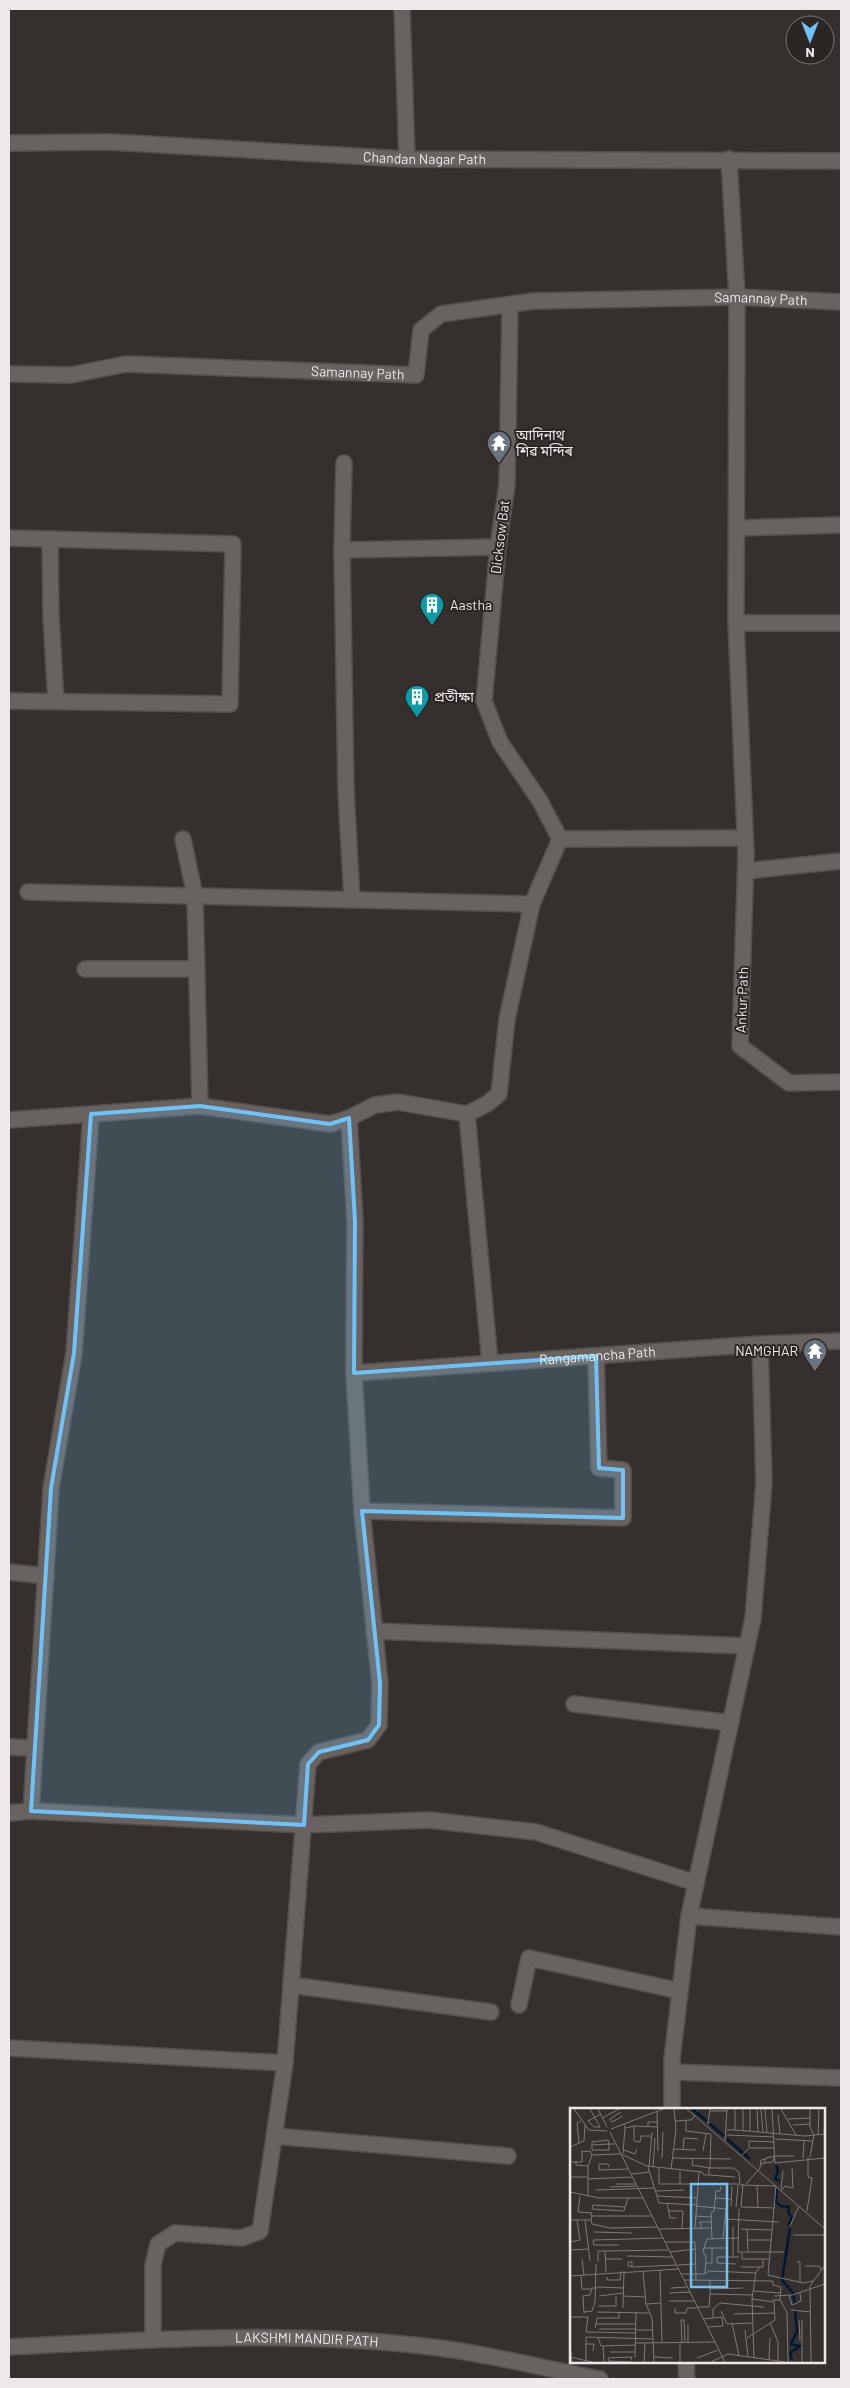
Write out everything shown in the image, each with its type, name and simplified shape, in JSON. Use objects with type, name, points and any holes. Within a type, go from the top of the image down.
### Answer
[{"type":"street","points":[[402,9],[407,159]]},
{"type":"street","name":"Chandan Nagar Path","points":[[9,143],[110,142],[407,159],[841,161]]},
{"type":"street","points":[[729,159],[737,297],[736,624],[746,871],[841,861]]},
{"type":"street","name":"Samannay Path","points":[[9,374],[71,375],[126,364],[416,375],[421,330],[441,314],[534,301],[737,297],[841,302]]},
{"type":"street","name":"Dicksow Bat","points":[[510,305],[507,484],[498,547],[484,701],[500,742],[540,801],[560,839]]},
{"type":"street","points":[[344,463],[342,550],[346,792],[352,900]]},
{"type":"street","points":[[737,528],[841,525]]},
{"type":"street","points":[[9,538],[234,544],[230,704],[9,700]]},
{"type":"street","points":[[50,539],[51,617],[56,701]]},
{"type":"street","points":[[342,550],[498,547]]},
{"type":"street","points":[[736,624],[841,623]]},
{"type":"street","points":[[9,1120],[200,1106],[330,1124],[375,1105],[398,1102],[467,1114],[488,1104],[499,1094],[507,1019],[532,904],[560,839],[745,838]]},
{"type":"street","points":[[183,839],[195,896],[200,1106]]},
{"type":"street","name":"Ankur Path","points":[[746,871],[740,1046],[789,1083],[841,1082]]},
{"type":"street","points":[[28,892],[532,904]]},
{"type":"street","points":[[85,969],[197,969]]},
{"type":"street","points":[[31,1811],[51,1488],[74,1353],[91,1114]]},
{"type":"street","points":[[467,1114],[490,1363]]},
{"type":"street","points":[[153,2340],[153,2265],[158,2244],[175,2233],[242,2238],[260,2231],[285,2063],[308,1764],[319,1752],[368,1740],[379,1725],[380,1683],[362,1511],[354,1373],[355,1221],[348,1118]]},
{"type":"street","name":"Rangamancha Path","points":[[354,1373],[760,1344],[841,1341]]},
{"type":"street","points":[[672,2108],[672,2072],[689,1916],[753,1618],[764,1483],[760,1344]]},
{"type":"street","points":[[362,1511],[623,1518],[623,1470],[599,1468],[596,1356]]},
{"type":"street","points":[[9,1572],[46,1576]]},
{"type":"street","points":[[374,1631],[747,1646]]},
{"type":"street","points":[[574,1704],[731,1723]]},
{"type":"street","points":[[9,1747],[35,1748]]},
{"type":"street","points":[[10,1812],[31,1811],[304,1825],[428,1820],[536,1832],[696,1883]]},
{"type":"street","points":[[689,1916],[841,1927]]},
{"type":"street","points":[[519,2005],[529,1958],[680,1991]]},
{"type":"street","points":[[292,1985],[491,2012]]},
{"type":"street","points":[[9,2048],[285,2063]]},
{"type":"street","points":[[672,2072],[841,2078]]},
{"type":"street","points":[[274,2136],[508,2156]]},
{"type":"street","name":"LAKSHMI MANDIR PATH","points":[[9,2347],[153,2340],[261,2339],[363,2341],[440,2348],[600,2379]]},
{"type":"street","points":[[686,2363],[687,2379]]},
{"type":"highlighted area","points":[[200,1106],[330,1124],[349,1118],[355,1221],[354,1373],[596,1356],[599,1468],[623,1470],[623,1518],[362,1511],[380,1683],[379,1725],[368,1740],[319,1752],[308,1764],[304,1825],[31,1811],[51,1488],[74,1353],[91,1114]]},
{"type":"place","name":"আদিনাথ শিৱ মন্দিৰ","points":[[499,464]]},
{"type":"place","name":"Aastha","points":[[432,626]]},
{"type":"place","name":"প্রতীক্ষা","points":[[417,718]]},
{"type":"place","name":"NAMGHAR","points":[[815,1372]]}]
